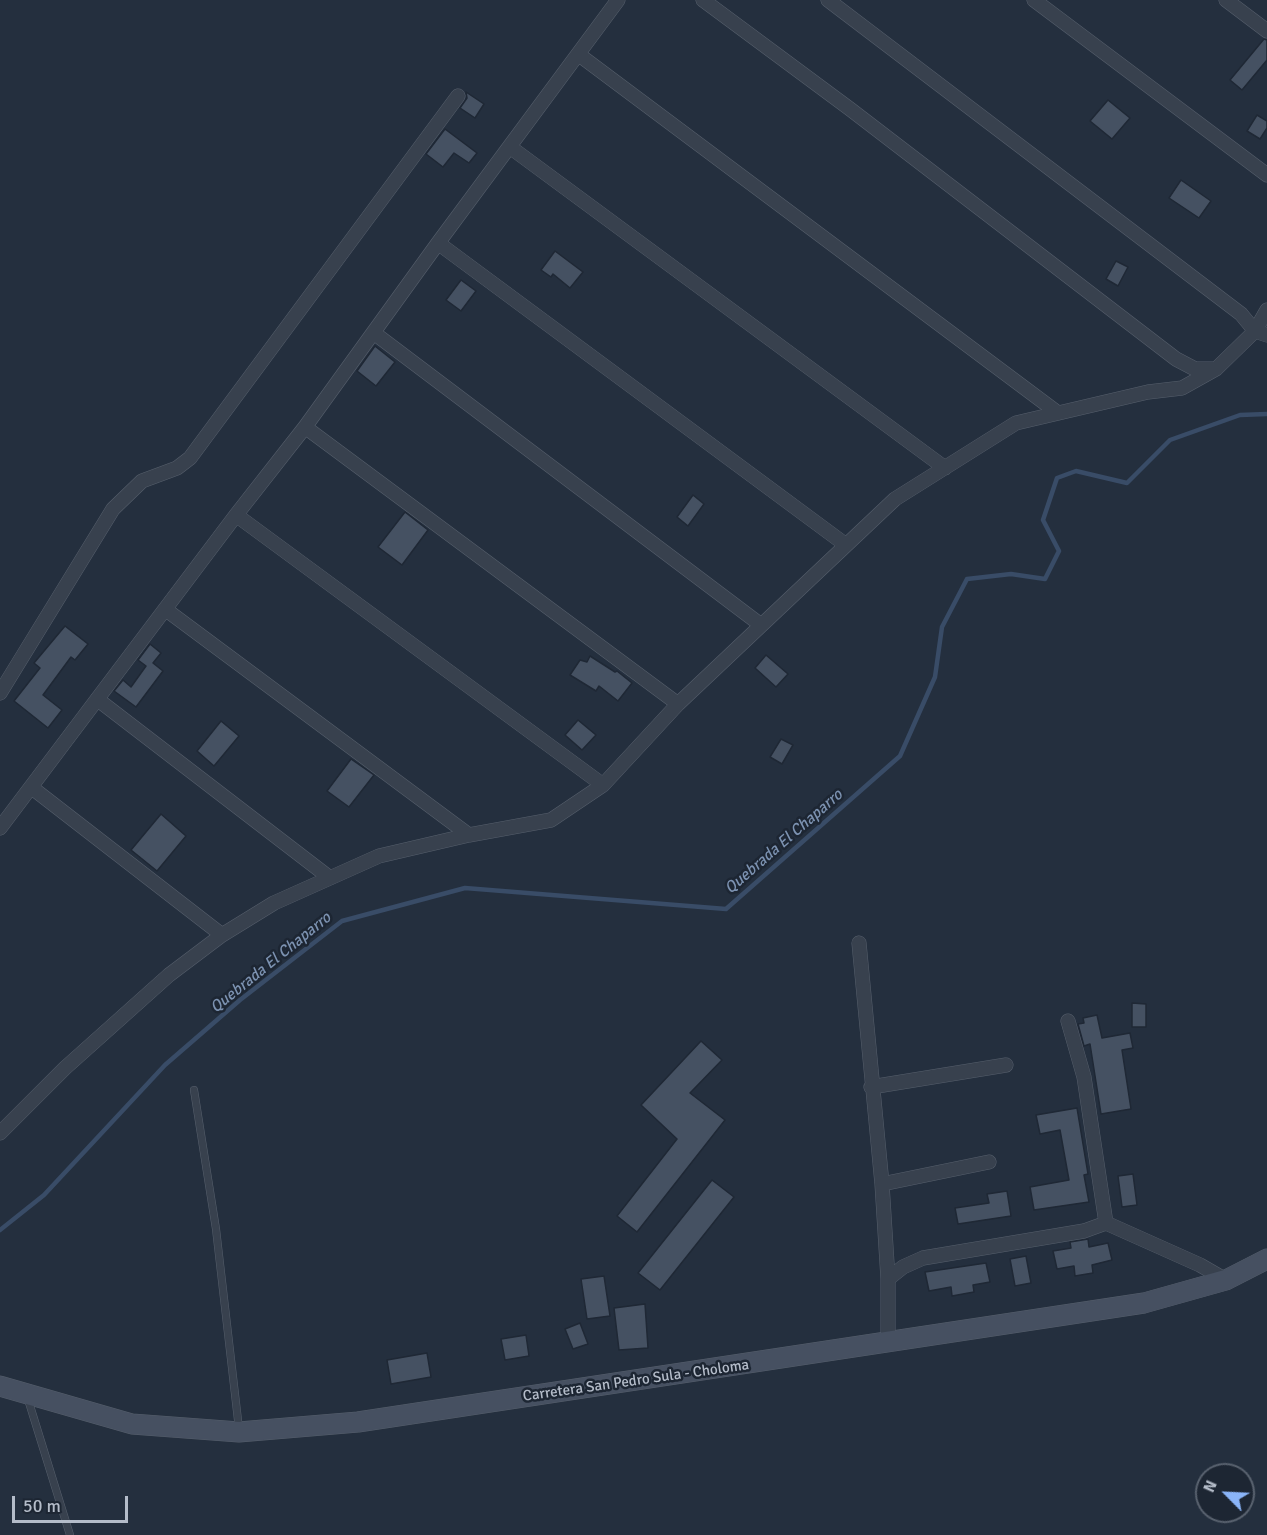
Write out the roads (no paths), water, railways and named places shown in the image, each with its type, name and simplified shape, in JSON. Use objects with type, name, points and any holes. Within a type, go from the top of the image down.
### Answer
[{"type":"main road","name":"Carretera San Pedro Sula - Choloma","points":[[0,1386],[132,1424],[239,1432],[358,1422],[1144,1304],[1226,1280],[1267,1259]]},
{"type":"street","points":[[0,828],[305,427],[618,0]]},
{"type":"street","points":[[703,0],[850,109],[1176,359],[1195,369],[1216,369]]},
{"type":"street","points":[[828,0],[1241,314],[1261,333]]},
{"type":"street","points":[[1034,0],[1267,175]]},
{"type":"street","points":[[1226,0],[1267,31]]},
{"type":"street","points":[[578,54],[1058,413]]},
{"type":"street","points":[[0,693],[113,509],[142,481],[177,468],[190,458],[458,96]]},
{"type":"street","points":[[510,147],[945,468]]},
{"type":"street","points":[[438,243],[846,545]]},
{"type":"street","points":[[0,1133],[65,1068],[168,975],[222,935],[274,903],[379,855],[551,820],[603,785],[678,704],[895,499],[1016,423],[1148,392],[1182,388],[1216,369],[1261,333],[1267,310]]},
{"type":"street","points":[[374,333],[761,625]]},
{"type":"street","points":[[305,427],[678,704]]},
{"type":"street","points":[[236,515],[603,785]]},
{"type":"street","points":[[165,609],[469,835]]},
{"type":"street","points":[[97,699],[330,878]]},
{"type":"street","points":[[31,787],[222,935]]},
{"type":"street","points":[[859,943],[871,1088],[882,1184],[888,1279],[888,1344]]},
{"type":"street","points":[[1068,1021],[1084,1077],[1106,1223]]},
{"type":"street","points":[[871,1088],[1006,1065]]},
{"type":"street","points":[[882,1184],[989,1162]]},
{"type":"street","points":[[888,1279],[903,1267],[923,1258],[1084,1231],[1106,1223],[1226,1280]]},
{"type":"lane","points":[[194,1090],[216,1229],[239,1432]]},
{"type":"lane","points":[[26,1394],[70,1535]]},
{"type":"waterway","name":"Quebrada El Chaparro","points":[[0,1230],[44,1195],[165,1065],[240,1000],[342,921],[465,888],[726,909],[900,756],[935,677],[942,627],[967,579],[1011,574],[1045,579],[1059,551],[1043,520],[1057,478],[1076,471],[1127,483],[1170,440],[1240,415],[1267,414]]}]
